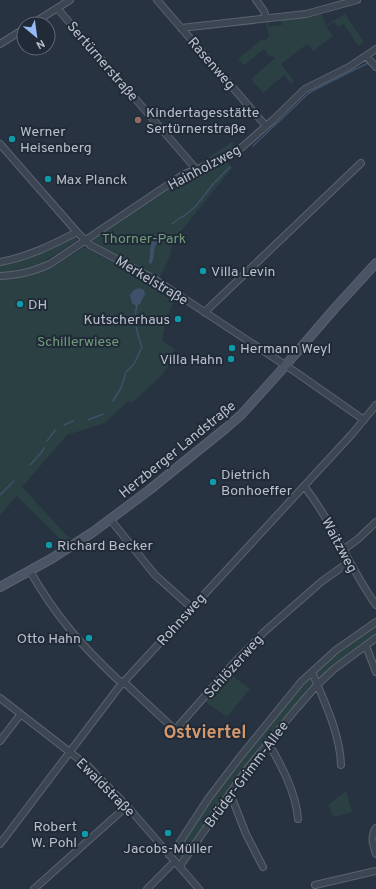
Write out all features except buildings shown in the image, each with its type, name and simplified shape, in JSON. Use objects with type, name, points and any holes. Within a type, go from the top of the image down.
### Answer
[{"type":"street","points":[[44,16],[70,0]]},
{"type":"street","name":"Rasenweg","points":[[157,0],[266,126]]},
{"type":"street","points":[[256,0],[264,11],[266,18]]},
{"type":"street","points":[[182,28],[312,13],[357,0]]},
{"type":"street","name":"Sertürnerstraße","points":[[57,8],[196,169]]},
{"type":"street","points":[[0,44],[16,34]]},
{"type":"street","name":"Hainholzweg","points":[[0,276],[20,275],[50,264],[184,174],[212,164],[226,157],[248,142],[305,89],[349,67],[371,61],[376,49]]},
{"type":"street","name":"Merkelstraße","points":[[0,144],[90,245],[156,280],[286,366],[364,420]]},
{"type":"street","points":[[204,312],[361,163]]},
{"type":"street","points":[[0,262],[38,252],[77,232]]},
{"type":"street","name":"Herzberger Landstraße","points":[[0,587],[72,546],[136,500],[226,428],[249,406],[286,366],[335,308],[376,263]]},
{"type":"street","name":"Rohnsweg","points":[[0,844],[123,683],[304,486],[376,405]]},
{"type":"street","name":"Waitzweg","points":[[304,486],[332,527],[349,562],[362,585],[376,605]]},
{"type":"street","points":[[110,519],[155,575],[192,608]]},
{"type":"street","points":[[343,550],[358,539],[376,522]]},
{"type":"street","name":"Schlözerweg","points":[[123,683],[174,729],[176,729],[234,663],[264,632],[321,582],[349,562]]},
{"type":"street","points":[[30,571],[50,604],[76,638],[101,664],[123,683]]},
{"type":"street","name":"Brüder-Grimm-Allee","points":[[170,855],[240,756],[277,710],[312,672],[336,650],[376,622]]},
{"type":"street","name":"Brüder-Grimm-Allee","points":[[147,889],[177,864],[268,742],[317,685],[376,638]]},
{"type":"street","points":[[366,646],[376,672]]},
{"type":"street","points":[[312,672],[335,733],[341,754],[341,765]]},
{"type":"street","name":"Ewaldstraße","points":[[0,698],[89,767],[127,806],[199,889]]},
{"type":"street","points":[[0,741],[20,715]]},
{"type":"street","points":[[268,742],[291,791],[297,807],[298,819]]},
{"type":"street","points":[[230,793],[246,834],[263,867]]},
{"type":"street","points":[[34,889],[127,806]]},
{"type":"street","points":[[376,828],[373,832],[372,839],[376,854]]},
{"type":"street","points":[[315,885],[376,871]]},
{"type":"green space","points":[[321,13],[326,25],[345,14],[364,42],[358,46],[344,24],[338,27],[334,22],[326,27],[333,36],[313,51],[307,44],[281,64],[294,81],[291,84],[284,75],[263,93],[251,79],[275,58],[271,55],[269,56],[264,49],[244,65],[238,59],[262,39],[264,41],[269,37],[266,22],[268,22],[269,26],[282,25],[281,20]]},
{"type":"green space","points":[[232,142],[235,147],[212,160],[198,164]]},
{"type":"green space","name":"Thorner-Park","points":[[228,163],[232,168],[173,241],[170,256],[159,279],[94,244],[94,237],[181,179]]},
{"type":"green space","points":[[74,236],[77,240],[45,261],[46,263],[36,268],[0,274],[0,264]]},
{"type":"green space","name":"Schillerwiese","points":[[83,248],[86,248],[134,274],[174,301],[166,320],[162,341],[175,349],[169,364],[161,376],[132,403],[128,401],[105,423],[67,435],[22,487],[70,539],[64,543],[17,496],[0,515],[0,278],[20,277],[53,267]]},
{"type":"green space","points":[[376,625],[376,635],[320,678],[317,677],[317,671],[340,650]]},
{"type":"green space","points":[[228,674],[250,689],[227,717],[204,701]]},
{"type":"green space","points":[[308,678],[311,679],[313,685],[181,859],[176,855],[177,852],[208,807],[256,741]]},
{"type":"green space","points":[[346,791],[352,812],[334,817],[328,805]]},
{"type":"water","points":[[159,233],[161,237],[155,247],[151,264],[149,263],[152,242],[155,236]]},
{"type":"water","points":[[139,288],[144,290],[145,294],[140,304],[136,306],[132,303],[130,295],[134,290]]},
{"type":"waterway","points":[[253,146],[309,93],[368,63]]},
{"type":"waterway","points":[[172,224],[195,207],[214,183],[230,167]]},
{"type":"waterway","points":[[113,401],[121,388],[126,372],[134,364],[142,347],[137,332],[137,305]]},
{"type":"waterway","points":[[88,420],[103,414]]},
{"type":"waterway","points":[[64,425],[73,421]]},
{"type":"waterway","points":[[47,441],[55,430]]},
{"type":"waterway","points":[[30,465],[44,448]]},
{"type":"waterway","points":[[0,495],[14,481]]},
{"type":"place","name":"Kindertagesstätte Sertürnerstraße","points":[[138,120]]},
{"type":"place","name":"Werner Heisenberg","points":[[12,139]]},
{"type":"place","name":"Max Planck","points":[[48,179]]},
{"type":"place","name":"Villa Levin","points":[[203,271]]},
{"type":"place","name":"DH","points":[[20,304]]},
{"type":"place","name":"Kutscherhaus","points":[[178,319]]},
{"type":"place","name":"Hermann Weyl","points":[[232,348]]},
{"type":"place","name":"Villa Hahn","points":[[231,359]]},
{"type":"place","name":"Dietrich Bonhoeffer","points":[[213,482]]},
{"type":"place","name":"Richard Becker","points":[[49,545]]},
{"type":"place","name":"Otto Hahn","points":[[89,638]]},
{"type":"place","name":"Jacobs-Müller","points":[[168,833]]},
{"type":"place","name":"Robert W. Pohl","points":[[85,834]]},
{"type":"district","name":"Ostviertel","points":[[205,732]]}]
